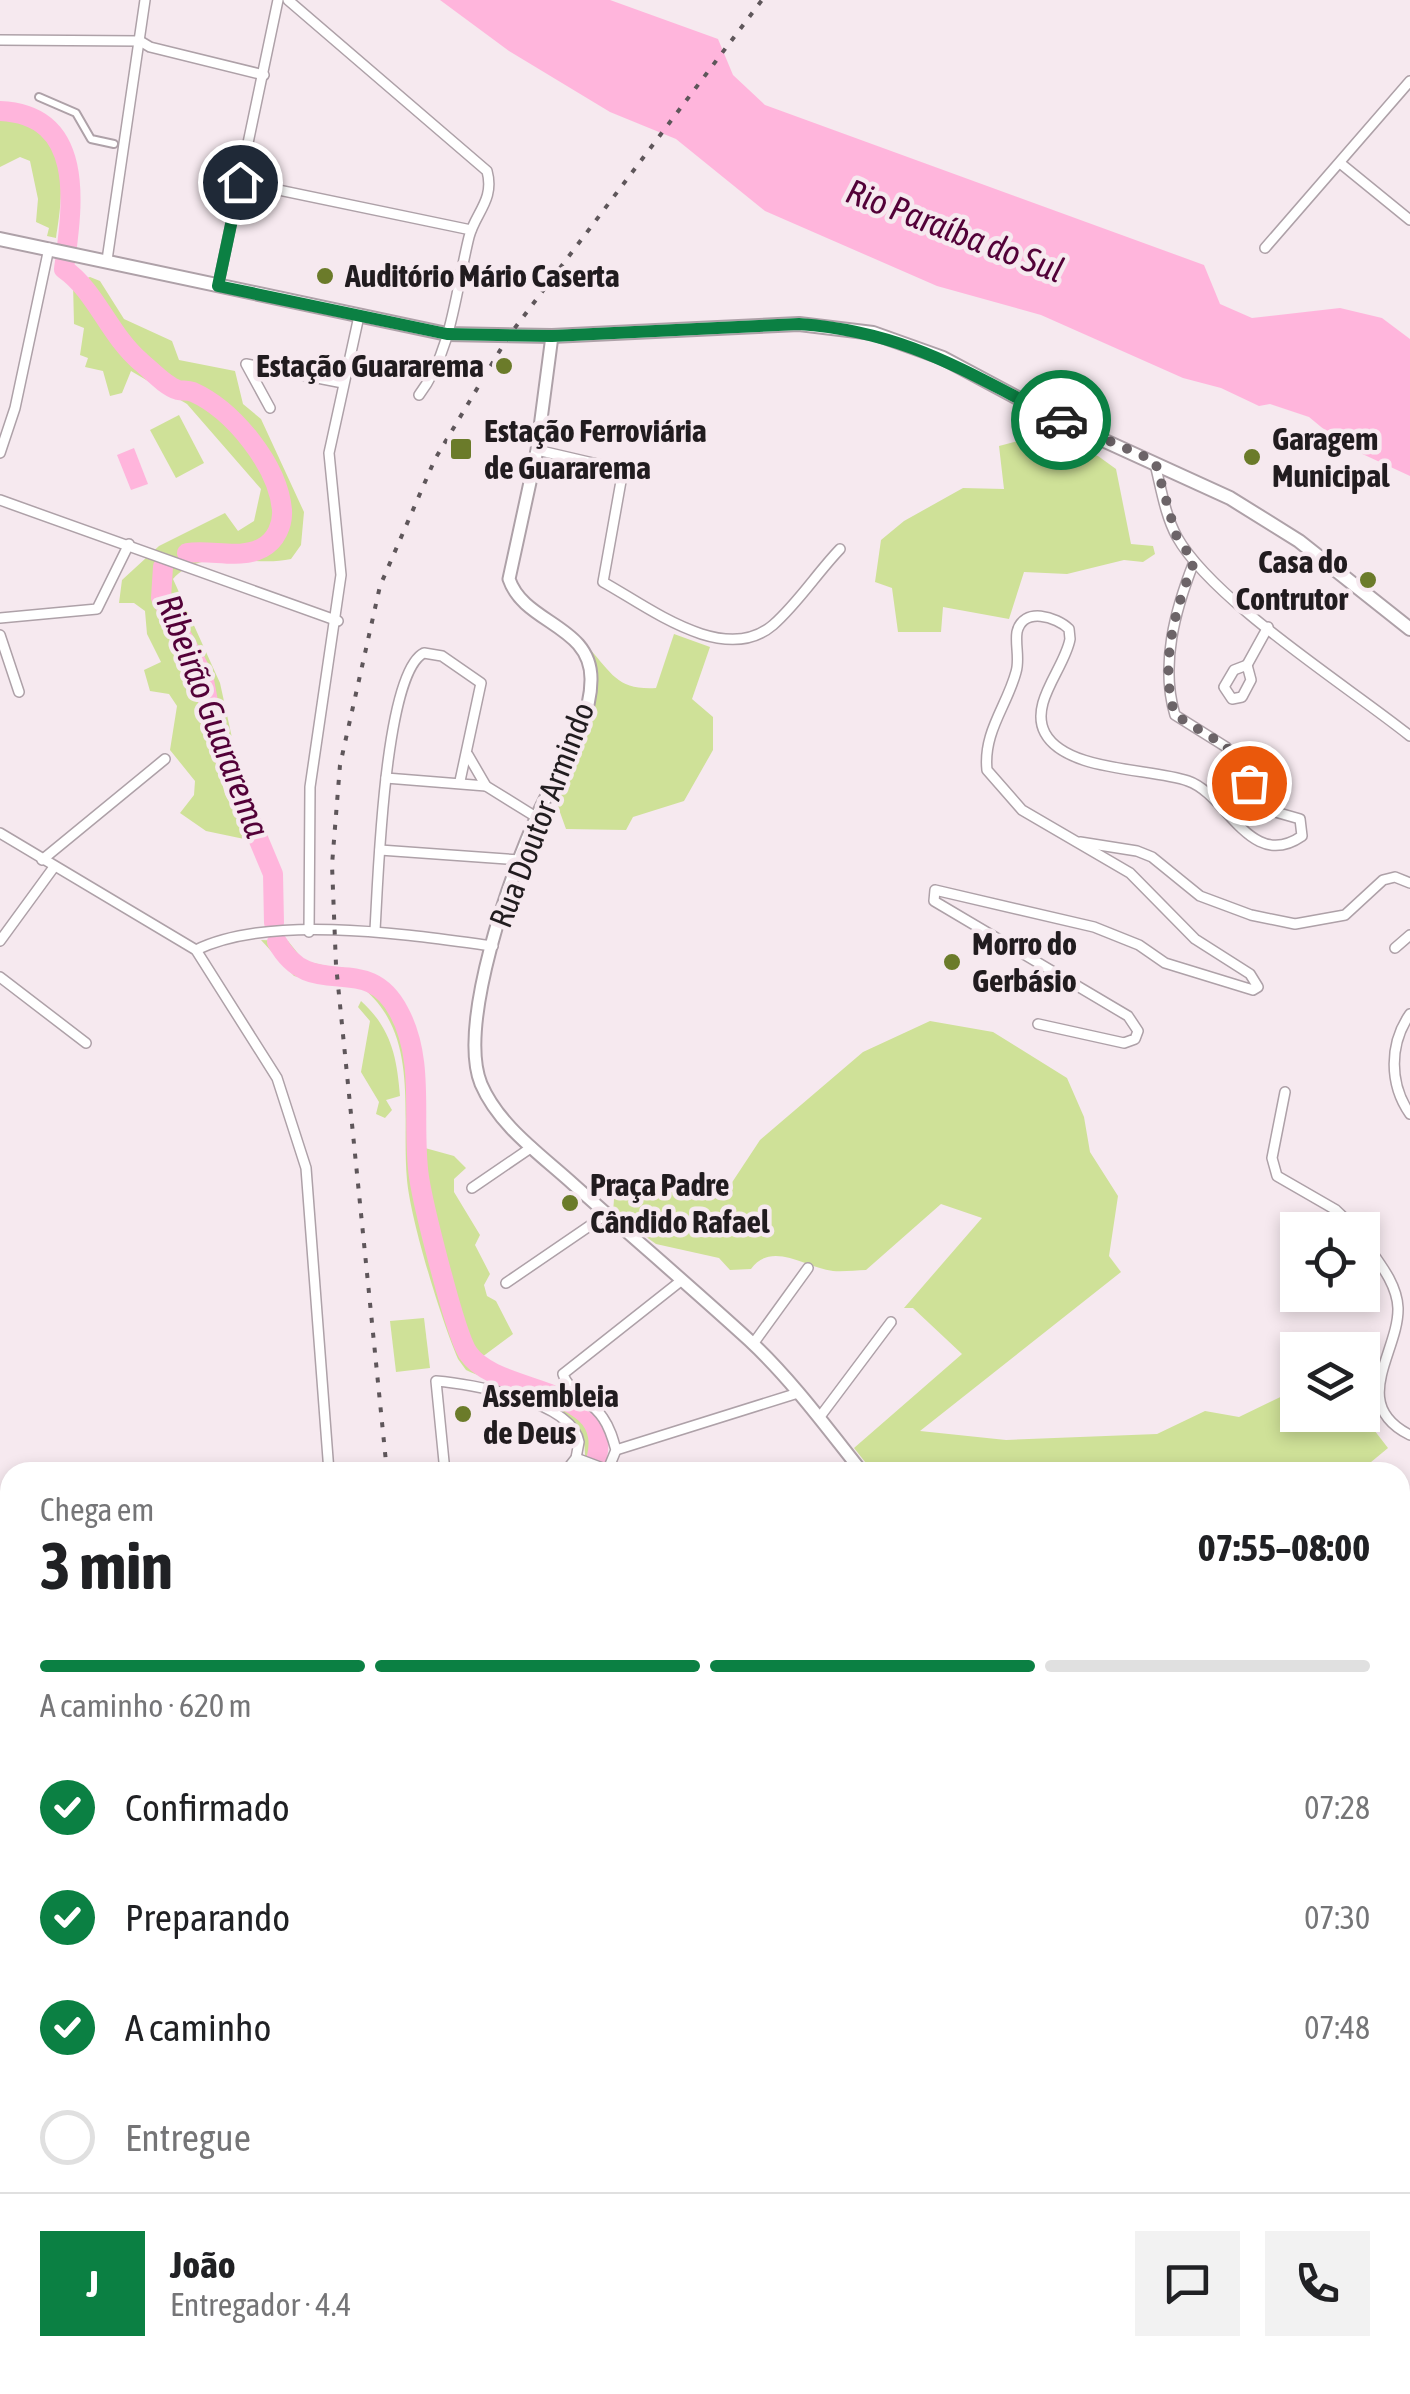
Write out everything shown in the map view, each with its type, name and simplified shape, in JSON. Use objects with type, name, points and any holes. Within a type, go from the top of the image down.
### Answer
[{"type":"main road","points":[[0,239],[447,334],[552,336],[799,324],[873,332],[943,358],[1060,420],[1155,461],[1263,517],[1410,629]]},
{"type":"street","points":[[107,260],[145,0]]},
{"type":"street","points":[[218,286],[278,0]]},
{"type":"street","points":[[288,0],[487,171],[487,202],[471,230],[447,334],[432,378],[419,395]]},
{"type":"street","points":[[0,40],[140,41],[150,48],[264,74]]},
{"type":"street","points":[[1265,248],[1406,94],[1410,81]]},
{"type":"street","points":[[40,97],[76,113],[91,138],[114,144]]},
{"type":"street","points":[[1340,163],[1410,220]]},
{"type":"street","points":[[240,182],[471,230]]},
{"type":"street","points":[[0,453],[15,408],[53,249]]},
{"type":"street","points":[[309,932],[310,787],[317,716],[338,622],[342,552],[328,479],[343,383],[359,316]]},
{"type":"street","name":"Rua Doutor Armindo","points":[[552,336],[537,450],[510,585],[526,603],[580,644],[588,658],[592,682],[577,732],[520,860],[493,946],[475,1019],[476,1070],[492,1104],[532,1148],[753,1344],[854,1462]]},
{"type":"street","points":[[270,408],[246,364],[343,383]]},
{"type":"street","points":[[537,450],[623,470],[603,582],[696,632],[733,640],[771,627],[840,549]]},
{"type":"street","points":[[1155,461],[1176,535],[1194,562],[1268,626],[1410,736]]},
{"type":"street","points":[[0,500],[338,622]]},
{"type":"street","points":[[0,618],[97,609],[129,544]]},
{"type":"street","points":[[1038,1024],[1124,1042],[1135,1039],[1138,1031],[1128,1016],[934,901],[935,890],[1094,928],[1138,945],[1165,963],[1253,990],[1258,982],[1194,939],[1130,873],[1014,802],[988,770],[989,736],[1017,670],[1018,630],[1022,623],[1045,615],[1058,619],[1069,629],[1068,651],[1041,708],[1042,724],[1053,742],[1094,762],[1190,781],[1252,838],[1282,844],[1302,836],[1300,820],[1265,809],[1226,746],[1175,715],[1169,696],[1173,624],[1194,562]]},
{"type":"street","points":[[1246,665],[1268,626]]},
{"type":"street","points":[[0,635],[19,692]]},
{"type":"street","points":[[376,930],[386,778],[394,724],[412,662],[424,653],[442,656],[472,673],[482,684],[460,781]]},
{"type":"street","points":[[468,755],[486,786]]},
{"type":"street","points":[[42,860],[165,759]]},
{"type":"street","points":[[386,778],[486,786],[536,818]]},
{"type":"street","points":[[0,833],[196,950],[277,1078],[296,1126],[306,1168],[329,1462]]},
{"type":"street","points":[[1072,840],[1137,852],[1152,858],[1200,896],[1251,915],[1295,924],[1344,914],[1383,880],[1395,877],[1410,883]]},
{"type":"street","points":[[380,850],[520,860]]},
{"type":"street","points":[[0,941],[54,867]]},
{"type":"street","points":[[196,950],[228,936],[376,930],[493,946]]},
{"type":"street","points":[[1394,948],[1410,935]]},
{"type":"street","points":[[0,977],[86,1043]]},
{"type":"street","points":[[1410,1014],[1396,1043],[1395,1076],[1398,1093],[1410,1114]]},
{"type":"street","points":[[1286,1092],[1272,1158],[1277,1176],[1338,1212]]},
{"type":"street","points":[[472,1188],[532,1148]]},
{"type":"street","points":[[506,1283],[607,1214]]},
{"type":"street","points":[[1380,1266],[1392,1284],[1398,1305],[1379,1380],[1382,1406],[1396,1427],[1410,1435]]},
{"type":"street","points":[[753,1344],[808,1268]]},
{"type":"street","points":[[616,1450],[603,1418],[565,1382],[563,1374],[682,1280]]},
{"type":"street","points":[[819,1418],[892,1322]]},
{"type":"street","points":[[444,1462],[436,1381],[496,1392],[565,1418],[578,1436],[575,1462]]},
{"type":"street","points":[[610,1462],[616,1450],[798,1394]]},
{"type":"street","points":[[578,1459],[586,1462]]},
{"type":"green space","points":[[0,117],[40,131],[51,144],[61,178],[56,238],[47,236],[49,228],[36,222],[38,199],[30,161],[20,157],[0,167]]},
{"type":"green space","points":[[90,277],[100,281],[124,319],[172,341],[179,360],[235,371],[243,404],[261,419],[304,512],[301,545],[291,559],[213,560],[185,569],[173,579],[220,683],[234,747],[213,751],[225,794],[249,840],[206,831],[180,813],[194,795],[195,781],[170,750],[177,706],[169,694],[150,691],[144,670],[161,662],[147,634],[145,611],[134,603],[119,603],[122,580],[159,546],[225,513],[238,531],[254,521],[261,489],[187,404],[131,371],[122,393],[110,396],[103,371],[85,367],[88,358],[80,355],[84,328],[74,324],[73,283]]},
{"type":"green space","points":[[179,415],[204,463],[176,478],[150,430]]},
{"type":"green space","points":[[1033,437],[1098,456],[1116,469],[1131,544],[1153,546],[1155,554],[1143,562],[1124,560],[1067,574],[1024,572],[1009,619],[943,607],[941,632],[898,632],[892,588],[875,582],[881,540],[904,521],[963,488],[1004,489],[999,446]]},
{"type":"green space","points":[[674,634],[710,647],[692,699],[713,717],[713,750],[684,801],[633,817],[626,830],[566,829],[557,804],[594,708],[595,668],[589,648],[624,683],[656,688]]},
{"type":"green space","points":[[261,940],[288,941],[304,961],[332,967],[334,985],[294,976]]},
{"type":"green space","points":[[341,967],[370,979],[392,995],[407,1015],[421,1064],[425,1148],[454,1156],[466,1168],[454,1179],[454,1192],[480,1235],[475,1245],[490,1274],[484,1285],[487,1296],[496,1301],[513,1334],[482,1357],[584,1402],[597,1416],[605,1436],[604,1462],[585,1456],[582,1437],[573,1421],[559,1409],[466,1370],[458,1359],[414,1220],[407,1180],[401,1053],[382,1008],[364,989],[343,986]]},
{"type":"green space","points":[[361,1001],[386,1033],[397,1068],[400,1096],[386,1100],[392,1110],[385,1118],[376,1114],[379,1102],[361,1072],[370,1021],[358,1007]]},
{"type":"green space","points":[[930,1021],[993,1032],[1067,1078],[1084,1117],[1090,1152],[1118,1196],[1109,1256],[1121,1272],[920,1431],[1006,1440],[1157,1434],[1205,1411],[1239,1417],[1280,1397],[1280,1432],[1376,1432],[1388,1448],[1371,1462],[865,1462],[854,1448],[962,1354],[913,1308],[904,1308],[982,1218],[941,1204],[866,1270],[833,1271],[779,1256],[759,1261],[751,1269],[730,1270],[719,1258],[656,1244],[613,1213],[614,1199],[646,1186],[665,1192],[731,1184],[760,1140],[863,1052]]},
{"type":"green space","points":[[424,1318],[430,1368],[396,1372],[390,1321]]},
{"type":"water","name":"Rio Paraíba do Sul","points":[[440,0],[610,0],[718,39],[733,75],[765,105],[1204,265],[1220,304],[1252,318],[1340,308],[1382,318],[1410,339],[1410,476],[1343,445],[1309,417],[1270,404],[1259,406],[1221,388],[1183,378],[1041,315],[937,286],[765,211],[676,139],[610,112],[509,51]]},
{"type":"water","points":[[134,448],[148,484],[131,490],[117,455]]},
{"type":"waterway","name":"Ribeirão Guararema","points":[[0,111],[28,116],[48,129],[61,147],[70,194],[64,269],[85,289],[130,351],[168,385],[208,400],[238,425],[272,475],[282,515],[271,541],[244,553],[187,553]]},
{"type":"waterway","name":"Ribeirão Guararema","points":[[163,567],[161,598],[203,675],[214,733],[273,874],[274,923]]},
{"type":"waterway","name":"Ribeirão Guararema","points":[[277,942],[306,971],[371,983],[386,993],[399,1012],[415,1072],[419,1177],[462,1341],[484,1368],[577,1407],[593,1422],[599,1443],[594,1462]]},
{"type":"railway","points":[[386,1462],[336,965],[332,865],[340,765],[380,586],[435,459],[508,337],[762,0]]},
{"type":"way so far","points":[[1061,420],[1155,461],[1176,535],[1194,562],[1173,624],[1169,696],[1175,715],[1226,746],[1249,783]]},
{"type":"place","name":"Auditório Mário Caserta","points":[[325,276]]},
{"type":"place","name":"Estação Guararema","points":[[504,366]]},
{"type":"place","name":"Estação Ferroviária de Guararema","points":[[461,449]]},
{"type":"place","name":"Garagem Municipal","points":[[1252,457]]},
{"type":"place","name":"Casa do Contrutor","points":[[1368,580]]},
{"type":"place","name":"Morro do Gerbásio","points":[[952,962]]},
{"type":"place","name":"Praça Padre Cândido Rafael","points":[[570,1203]]},
{"type":"place","name":"Assembleia de Deus","points":[[463,1414]]},
{"type":"route","points":[[240,182],[218,286],[447,334],[552,336],[799,324],[837,326],[906,342],[973,372],[1061,420]]}]
